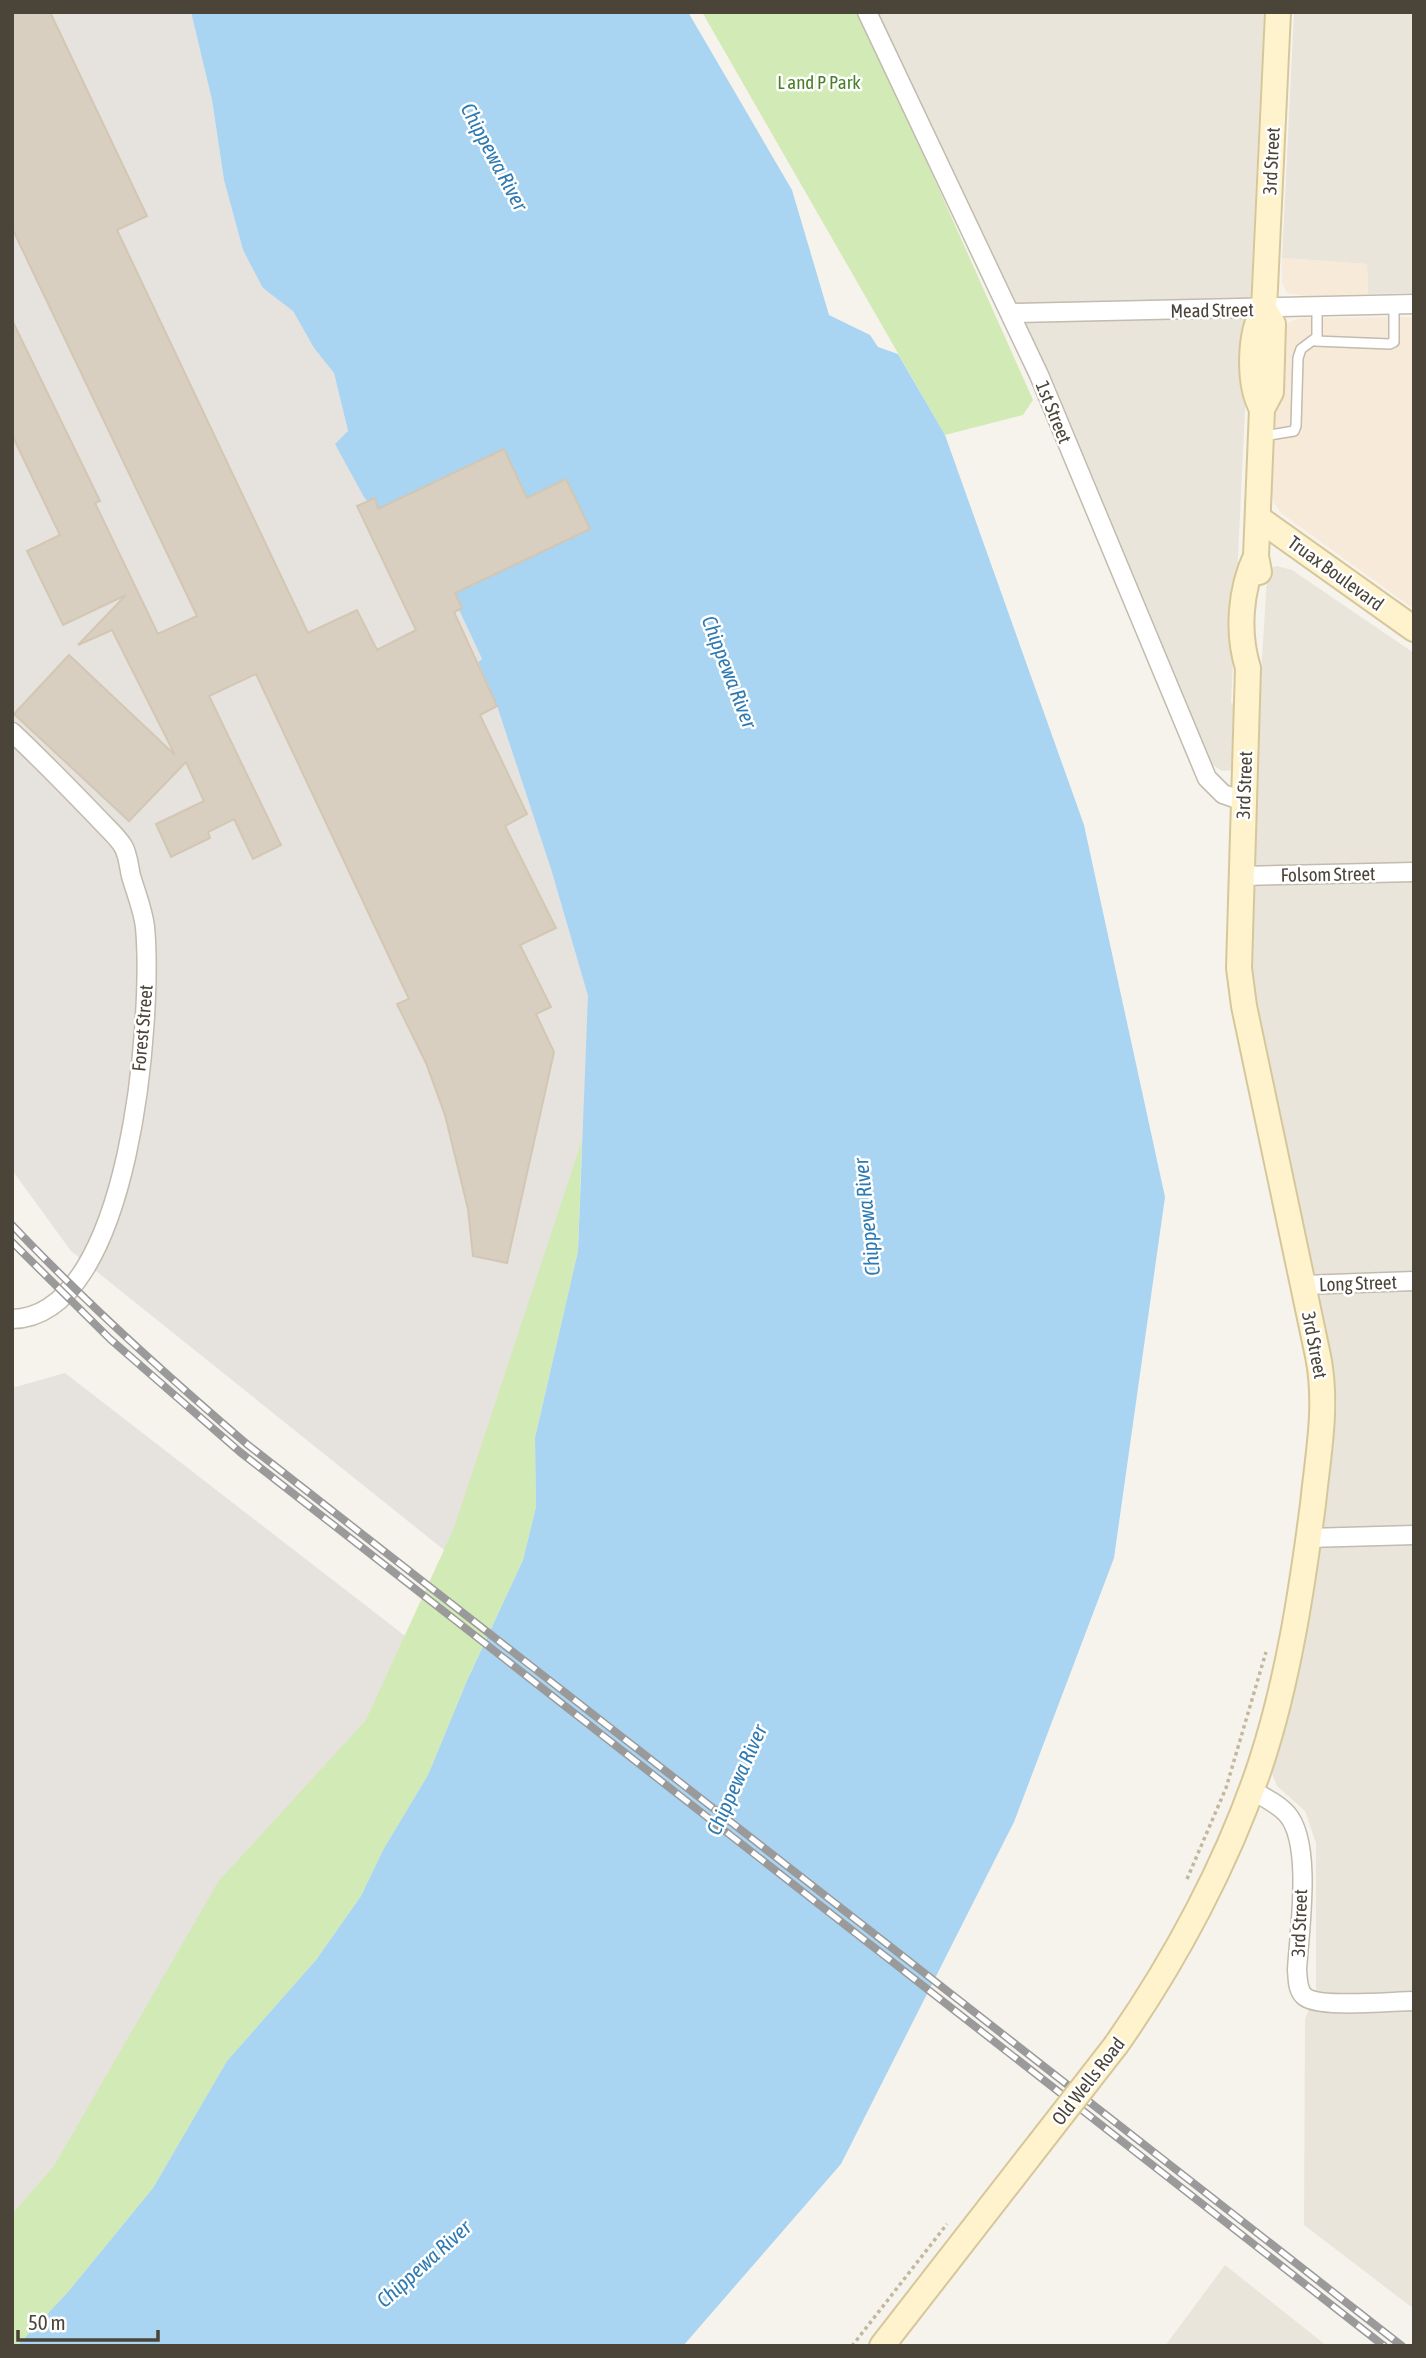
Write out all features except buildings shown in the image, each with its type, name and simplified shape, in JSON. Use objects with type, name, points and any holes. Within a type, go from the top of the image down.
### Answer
[{"type":"street","name":"1st Street","points":[[867,12],[1011,313],[1207,778],[1223,794],[1243,801]]},
{"type":"street","name":"3rd Street","points":[[1278,12],[1264,309],[1273,324],[1271,392],[1262,409],[1256,556],[1245,579],[1241,646],[1248,668],[1239,968],[1244,1006],[1323,1381],[1324,1402],[1308,1538],[1291,1631],[1272,1723],[1251,1790],[1288,1815],[1297,1829],[1301,1855],[1297,1970],[1299,1987],[1304,1996],[1323,2003],[1414,2001]]},
{"type":"street","name":"Mead Street","points":[[1011,313],[1414,304]]},
{"type":"street","name":"Truax Boulevard","points":[[1258,518],[1414,629]]},
{"type":"street","name":"Forest Street","points":[[12,732],[123,846],[145,925],[147,1006],[131,1139],[108,1227],[84,1272],[55,1303],[44,1313],[27,1319],[12,1319]]},
{"type":"street","name":"Folsom Street","points":[[1242,876],[1414,872]]},
{"type":"street","name":"Long Street","points":[[1303,1284],[1414,1281]]},
{"type":"street","points":[[1308,1538],[1414,1535]]},
{"type":"street","name":"Old Wells Road","points":[[882,2346],[1116,2045],[1188,1930],[1251,1790]]},
{"type":"lane","points":[[1262,436],[1294,430],[1297,358],[1301,349],[1315,341],[1390,344],[1394,342],[1394,305]]},
{"type":"lane","points":[[1315,341],[1317,306]]},
{"type":"path","points":[[1185,1885],[1226,1788],[1265,1654],[1272,1643],[1291,1631]]},
{"type":"shaded area","points":[[12,12],[191,12],[212,100],[224,180],[243,250],[293,311],[314,348],[334,373],[348,432],[438,585],[460,612],[482,659],[478,662],[497,706],[551,869],[588,996],[588,1061],[579,1197],[504,1598],[71,1251],[12,1170]]},
{"type":"shaded area","points":[[877,12],[1264,12],[1231,703],[1259,705],[1267,578],[1272,567],[1292,570],[1414,653],[1414,2309],[1304,2225],[1305,2019],[1316,1992],[1316,1843],[1305,1811],[1277,1786],[1272,1774],[1301,1659],[1316,1579],[1337,1405],[1330,1351],[1253,981],[1251,931],[1257,768],[1222,771],[1208,762],[1056,389]]},
{"type":"shaded area","points":[[1294,12],[1414,12],[1414,293],[1368,294],[1367,264],[1282,258]]},
{"type":"shaded area","points":[[1282,258],[1367,264],[1368,294],[1305,296],[1287,293],[1282,282]]},
{"type":"shaded area","points":[[1414,317],[1414,609],[1281,513],[1273,501],[1271,487],[1279,335],[1284,325],[1299,318]]},
{"type":"shaded area","points":[[65,1373],[466,1683],[17,2346],[12,2346],[12,1388]]},
{"type":"shaded area","points":[[1225,2265],[1327,2346],[1165,2346]]},
{"type":"green space","name":"L and P Park","points":[[702,12],[860,12],[1033,400],[1023,415],[945,435]]},
{"type":"green space","points":[[582,1140],[578,1251],[535,1438],[536,1507],[523,1560],[466,1683],[428,1775],[383,1850],[361,1896],[316,1960],[227,2061],[153,2188],[68,2292],[17,2346],[12,2346],[12,2214],[54,2166],[218,1882],[366,1720],[454,1528]]},
{"type":"water","name":"Chippewa River","points":[[191,12],[688,12],[792,190],[829,315],[870,335],[878,347],[898,354],[945,435],[1084,825],[1165,1197],[1114,1558],[1014,1822],[841,2164],[683,2346],[17,2346],[68,2292],[153,2188],[227,2061],[316,1960],[361,1896],[383,1850],[428,1775],[466,1683],[523,1560],[536,1507],[535,1438],[578,1251],[588,996],[551,869],[497,706],[478,662],[482,659],[460,612],[364,497],[335,444],[348,431],[334,373],[314,348],[293,311],[263,288],[243,250],[224,180],[212,100]]},
{"type":"railway","points":[[12,1225],[127,1338],[248,1445],[1402,2346]]},
{"type":"railway","points":[[12,1242],[110,1339],[240,1452],[1384,2346]]}]
